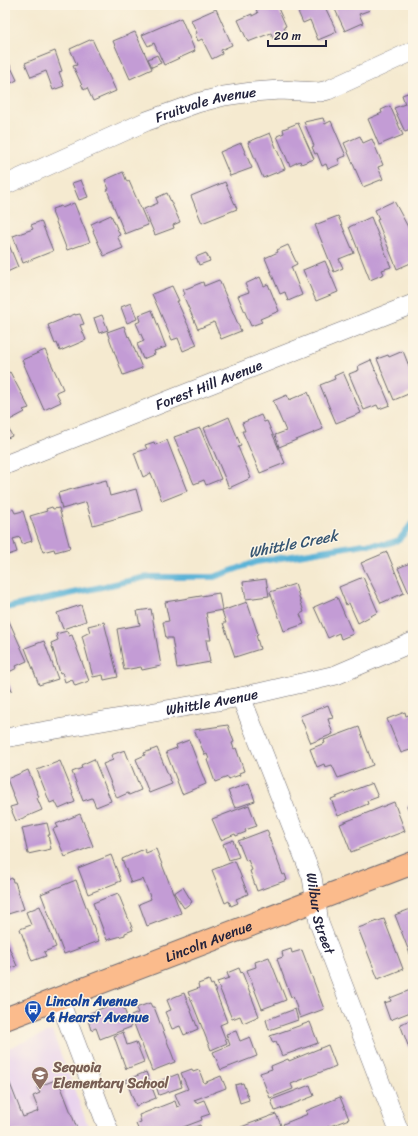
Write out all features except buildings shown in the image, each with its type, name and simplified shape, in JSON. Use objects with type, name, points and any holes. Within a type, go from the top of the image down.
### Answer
[{"type":"main road","name":"Lincoln Avenue","points":[[5,1020],[413,863]]},
{"type":"street","name":"Fruitvale Avenue","points":[[5,185],[147,121],[190,105],[224,96],[252,92],[280,90],[320,92],[328,90],[413,51]]},
{"type":"street","name":"Forest Hill Avenue","points":[[5,465],[413,304]]},
{"type":"street","name":"Whittle Avenue","points":[[5,738],[241,697],[336,675],[413,642]]},
{"type":"street","name":"Wilbur Street","points":[[241,697],[312,877],[319,923],[398,1131]]},
{"type":"street","points":[[58,999],[109,1131]]},
{"type":"shaded area","name":"Sequoia Elementary School","points":[[52,1031],[90,1131],[5,1131],[5,1049]]},
{"type":"waterway","name":"Whittle Creek","points":[[5,608],[147,577],[214,577],[256,562],[364,544],[386,544],[399,540],[413,522]]},
{"type":"place","name":"Lincoln Avenue & Hearst Avenue","points":[[33,1024]]},
{"type":"place","name":"Sequoia Elementary School","points":[[40,1090]]}]
